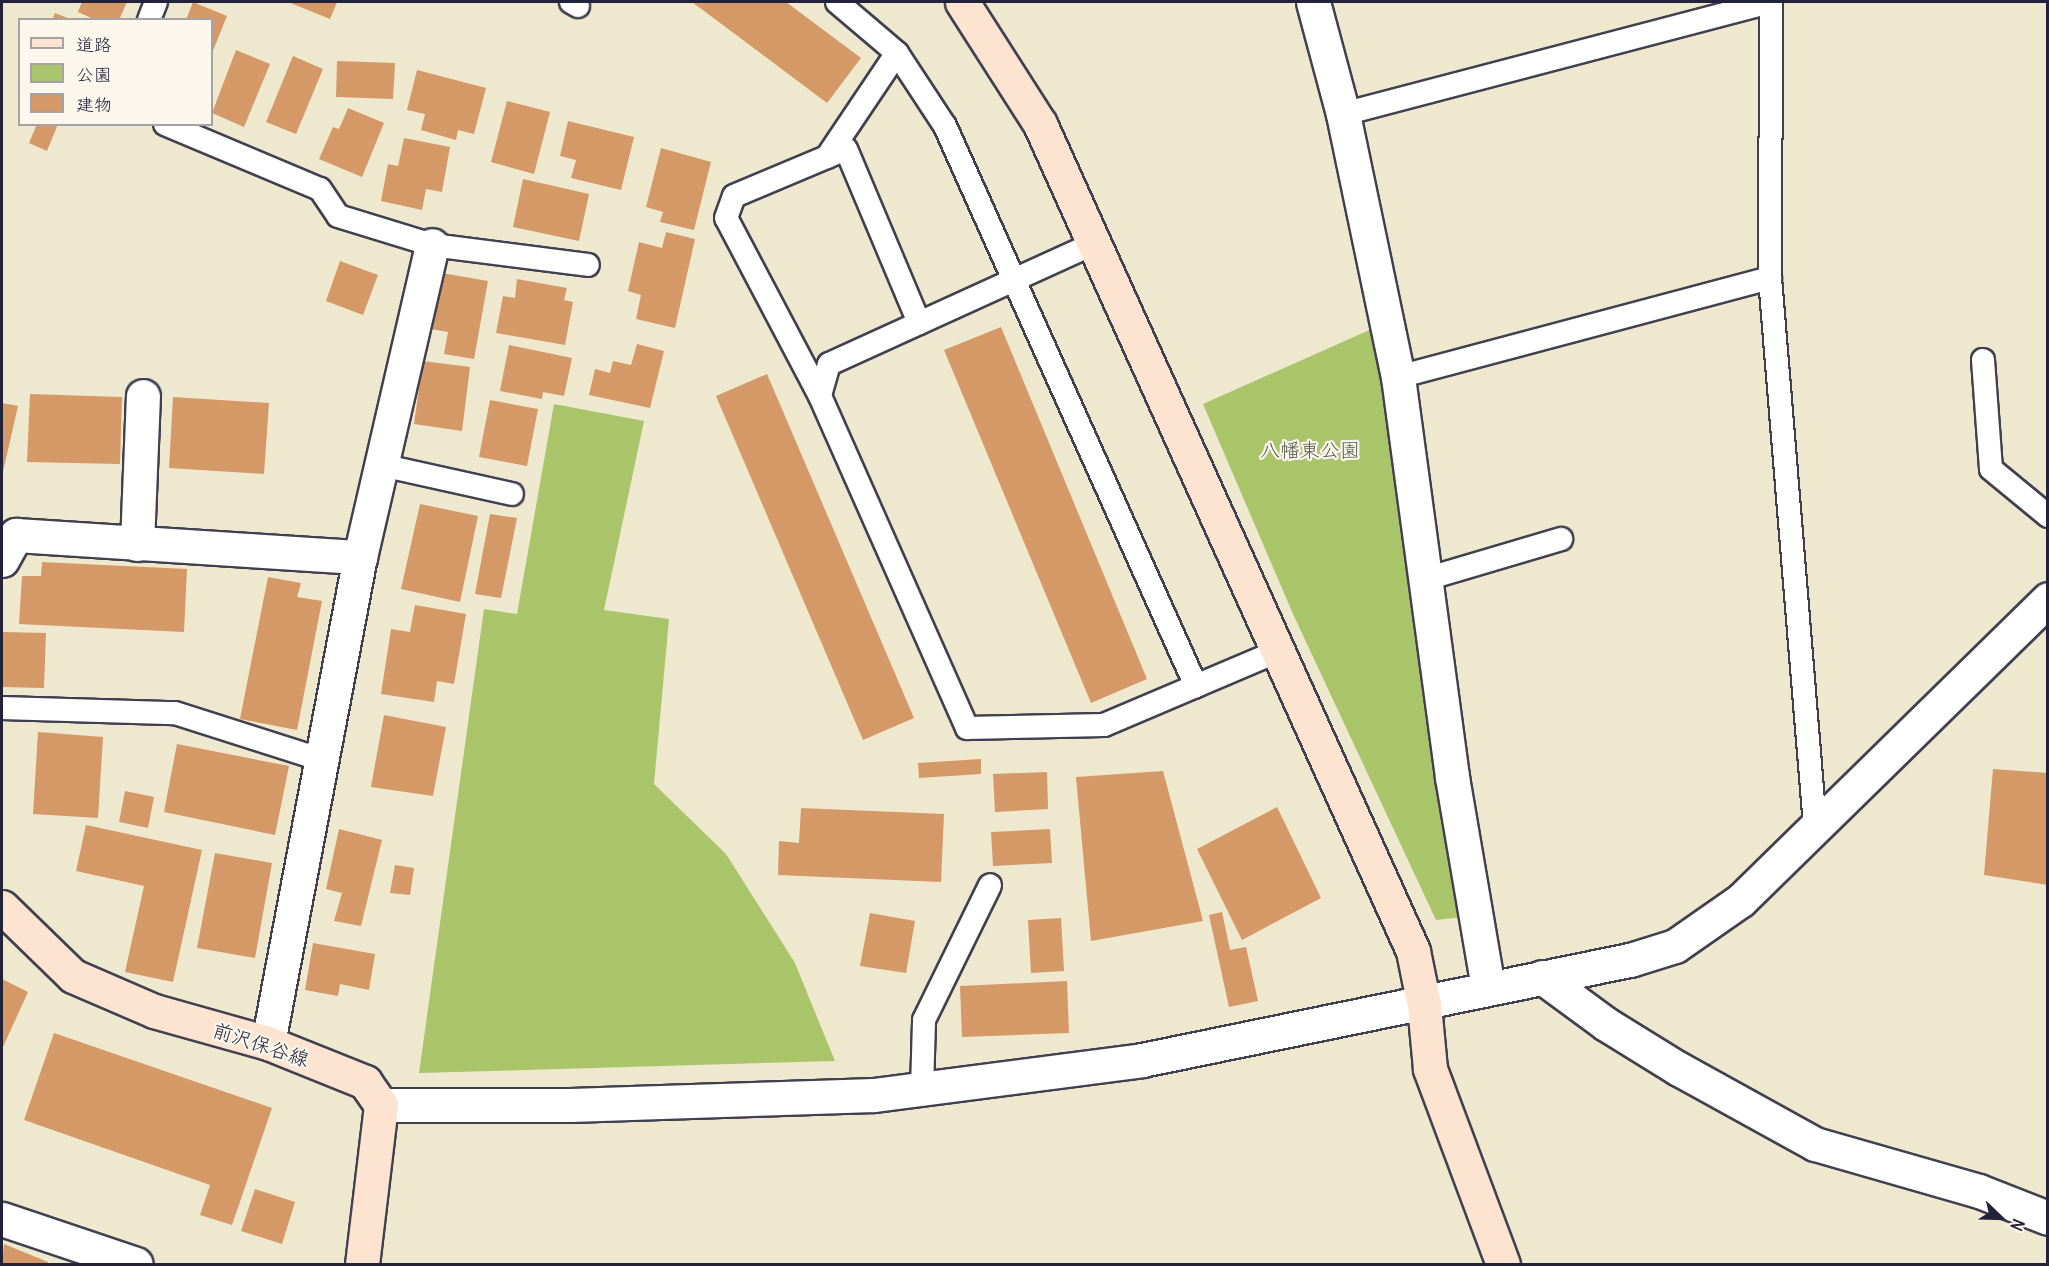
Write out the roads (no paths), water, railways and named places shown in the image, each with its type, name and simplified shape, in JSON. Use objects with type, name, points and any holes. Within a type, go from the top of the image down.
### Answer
[{"type":"street","points":[[962,2],[1040,124],[1413,951],[1424,1005],[1430,1069],[1503,1264]]},
{"type":"street","points":[[1313,2],[1343,114],[1398,377],[1455,794],[1488,988]]},
{"type":"street","points":[[268,1043],[360,557],[432,245]]},
{"type":"street","points":[[137,544],[143,396]]},
{"type":"street","points":[[2,560],[16,535],[360,557]]},
{"type":"street","points":[[362,1264],[381,1105],[570,1105],[874,1095],[1142,1060],[1424,1005],[1488,988],[1630,960],[1675,946],[1741,900],[2048,599]]},
{"type":"street","name":"前沢保谷線","points":[[2,908],[73,976],[154,1011],[268,1043],[365,1082],[381,1105]]},
{"type":"street","points":[[1542,977],[1606,1024],[1679,1069],[1815,1144],[1978,1191],[2048,1218]]},
{"type":"street","points":[[2,1219],[136,1264]]},
{"type":"lane","points":[[150,18],[156,2]]},
{"type":"lane","points":[[837,2],[897,53],[945,126],[1196,686]]},
{"type":"lane","points":[[1343,114],[1771,2],[1770,278],[1815,825]]},
{"type":"lane","points":[[827,157],[897,53]]},
{"type":"lane","points":[[170,126],[320,189],[338,216],[432,245],[588,265]]},
{"type":"lane","points":[[919,323],[846,149],[734,196],[726,218],[820,396],[966,728],[1104,725],[1278,651]]},
{"type":"lane","points":[[820,396],[829,364],[1095,243]]},
{"type":"lane","points":[[1398,377],[1770,278]]},
{"type":"lane","points":[[1983,360],[1991,469],[2048,516]]},
{"type":"lane","points":[[381,465],[512,494]]},
{"type":"lane","points":[[1426,579],[1561,539]]},
{"type":"lane","points":[[2,708],[176,713],[322,760]]},
{"type":"lane","points":[[922,1089],[924,1020],[990,885]]},
{"type":"park label","name":"八幡東公園","points":[[1310,449]]}]
